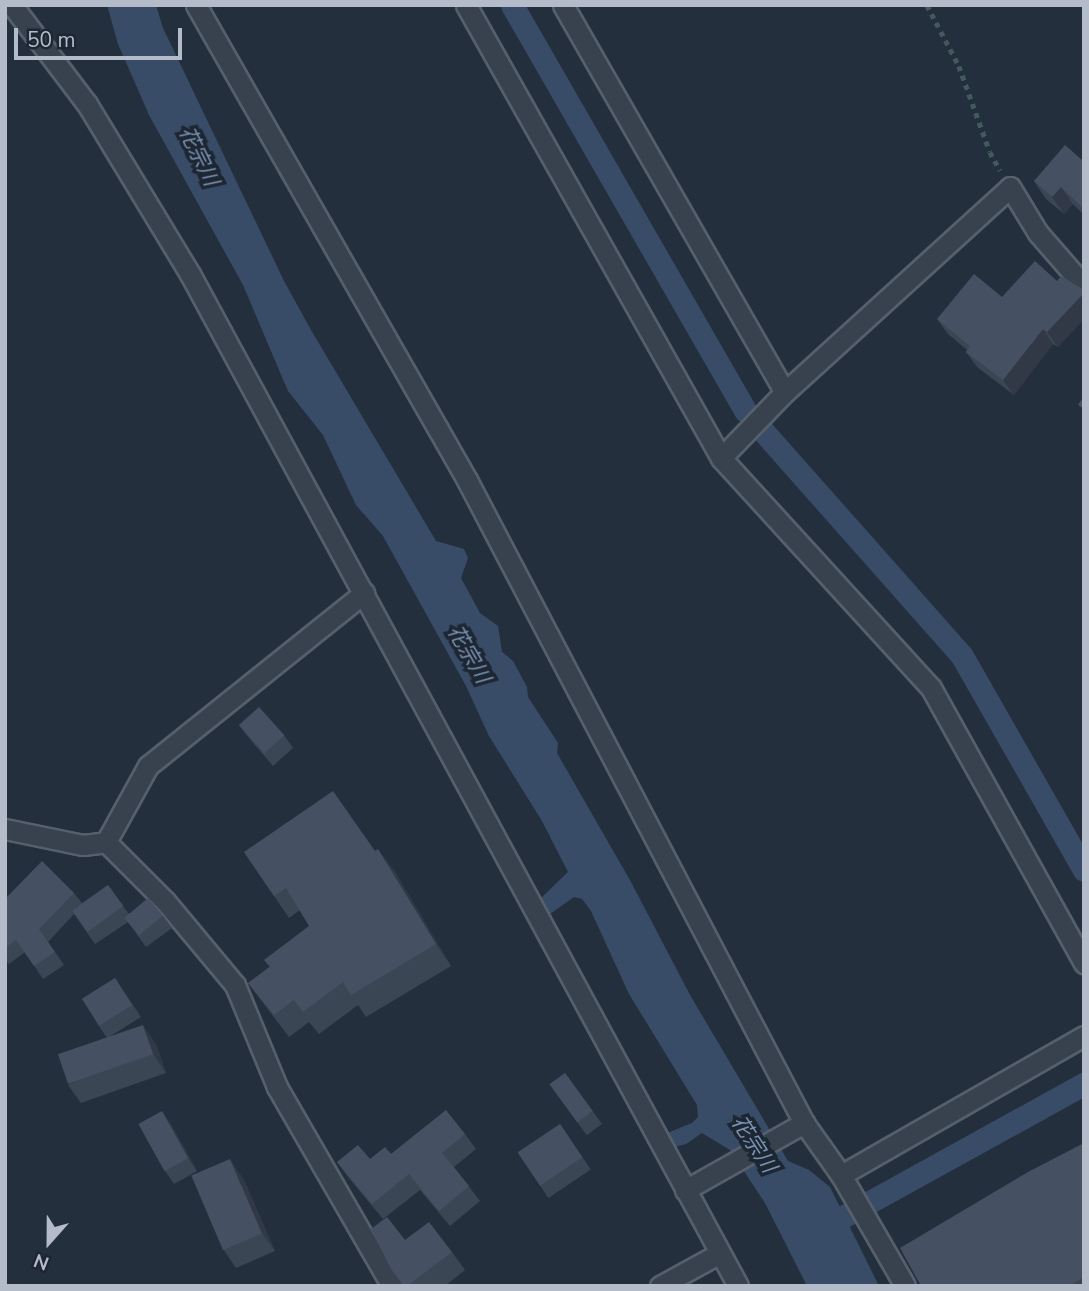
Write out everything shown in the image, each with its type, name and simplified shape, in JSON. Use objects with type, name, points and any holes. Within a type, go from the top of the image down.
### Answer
[{"type":"street","points":[[12,5],[87,104],[190,274],[364,593],[694,1185],[720,1253],[738,1286]]},
{"type":"street","points":[[195,5],[467,480],[796,1127],[841,1175],[905,1286]]},
{"type":"street","points":[[466,5],[721,458],[931,688],[1084,962]]},
{"type":"street","points":[[563,5],[785,392]]},
{"type":"street","points":[[721,458],[785,392],[1010,187],[1038,233],[1084,286]]},
{"type":"street","points":[[106,842],[148,766],[364,593]]},
{"type":"street","points":[[5,829],[83,845],[106,842]]},
{"type":"street","points":[[106,842],[165,901],[235,985],[277,1087],[392,1286]]},
{"type":"street","points":[[841,1175],[994,1085],[1084,1037]]},
{"type":"street","points":[[694,1185],[796,1127]]},
{"type":"street","points":[[660,1286],[720,1253]]},
{"type":"path","points":[[926,5],[958,66],[990,152],[1010,187]]},
{"type":"water","name":"花宗川","points":[[107,5],[156,5],[163,28],[284,281],[311,330],[436,541],[464,549],[468,558],[461,578],[480,613],[498,626],[502,652],[513,661],[527,687],[528,697],[558,743],[557,753],[631,882],[690,995],[788,1161],[809,1170],[830,1187],[879,1286],[807,1286],[765,1203],[730,1150],[702,1133],[686,1144],[674,1147],[669,1142],[665,1134],[692,1123],[698,1117],[697,1105],[629,994],[591,911],[582,899],[574,897],[550,914],[539,900],[568,872],[542,821],[489,736],[466,686],[383,536],[356,505],[323,435],[288,391],[243,285],[149,115],[118,44]]},
{"type":"building","points":[[1065,145],[1084,159],[1084,209],[1061,187],[1052,197],[1034,181]]},
{"type":"building","points":[[1035,261],[1057,281],[1061,276],[1084,290],[1084,293],[1047,332],[1043,329],[1003,380],[966,352],[970,346],[937,319],[974,274],[1002,297]]},
{"type":"building","points":[[1084,396],[1084,409],[1078,405]]},
{"type":"building","points":[[259,707],[284,735],[264,753],[239,725]]},
{"type":"building","points":[[333,791],[375,851],[378,849],[436,944],[351,995],[343,982],[303,1012],[294,1000],[274,1015],[248,983],[270,967],[264,960],[309,926],[286,888],[274,896],[244,852]]},
{"type":"building","points":[[42,861],[74,893],[39,929],[55,952],[34,966],[16,940],[5,948],[5,899]]},
{"type":"building","points":[[108,885],[123,906],[88,932],[72,911]]},
{"type":"building","points":[[148,898],[163,916],[139,936],[124,918]]},
{"type":"building","points":[[115,978],[132,1005],[99,1026],[82,999]]},
{"type":"building","points":[[143,1025],[153,1054],[68,1084],[58,1054]]},
{"type":"building","points":[[565,1073],[593,1111],[577,1122],[550,1084]]},
{"type":"building","points":[[446,1110],[465,1134],[442,1153],[469,1186],[439,1211],[409,1174],[372,1204],[337,1162],[358,1145],[370,1159],[385,1147],[391,1154]]},
{"type":"building","points":[[162,1111],[188,1158],[165,1171],[138,1124]]},
{"type":"building","points":[[560,1124],[582,1157],[540,1186],[518,1153]]},
{"type":"building","points":[[1084,1143],[1084,1277],[1069,1286],[921,1286],[900,1248],[1028,1172]]},
{"type":"building","points":[[230,1159],[262,1234],[223,1250],[191,1175]]},
{"type":"building","points":[[387,1217],[405,1240],[429,1222],[452,1252],[404,1286],[391,1269],[371,1229]]},
{"type":"waterway","points":[[512,5],[745,411]]},
{"type":"waterway","points":[[763,431],[962,656],[1084,870]]},
{"type":"waterway","points":[[819,1230],[1084,1084]]}]
